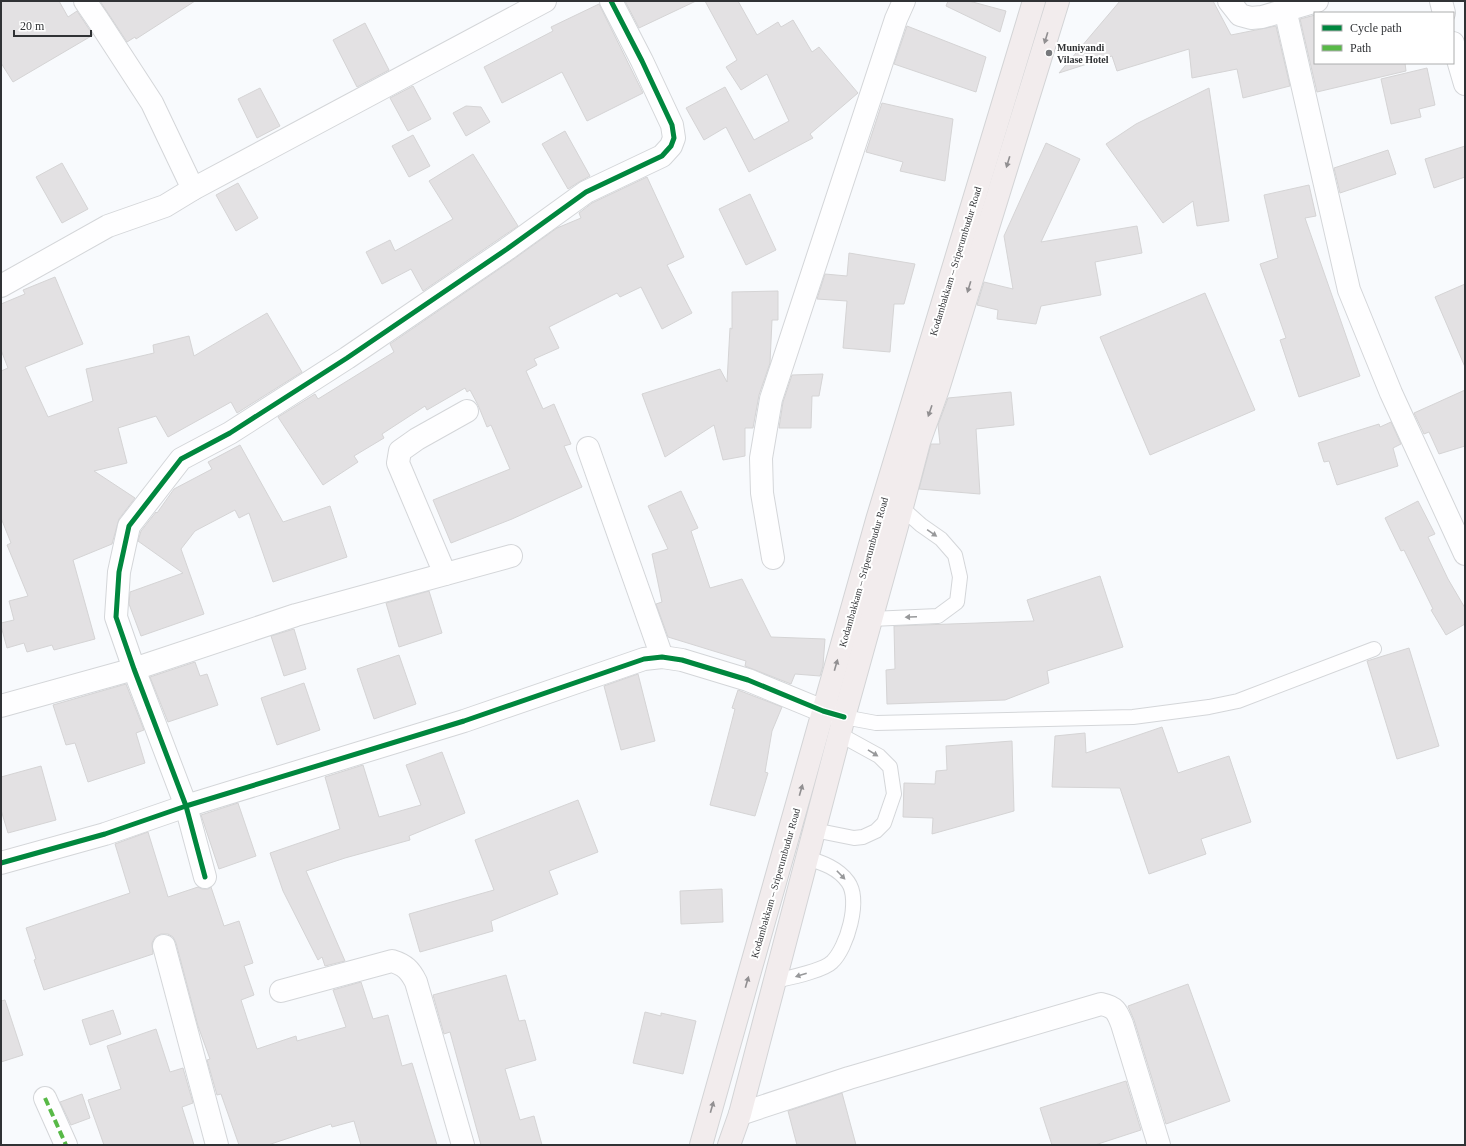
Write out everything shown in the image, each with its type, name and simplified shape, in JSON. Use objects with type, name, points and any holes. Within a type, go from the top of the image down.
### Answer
[{"type":"main road","name":"Kodambakkam – Sriperumbudur Road","points":[[729,1145],[740,1114],[814,830],[877,520],[1034,1]]},
{"type":"main road","name":"Kodambakkam – Sriperumbudur Road","points":[[702,1145],[835,721],[871,619],[919,442],[938,389],[1058,1]]},
{"type":"street","points":[[85,1],[152,103],[193,189]]},
{"type":"street","points":[[1,286],[108,226],[165,206],[193,189],[545,1]]},
{"type":"street","points":[[205,877],[186,806],[116,617],[119,572],[129,526],[181,459],[230,433],[347,358],[507,249],[586,192],[662,156],[674,138],[672,125],[642,61],[611,1]]},
{"type":"street","points":[[773,558],[762,493],[761,458],[771,399],[894,27],[904,1]]},
{"type":"street","points":[[1229,1],[1240,15],[1251,18],[1262,17],[1285,9],[1317,1]]},
{"type":"street","points":[[1441,1],[1444,12]]},
{"type":"street","points":[[1285,9],[1349,290],[1391,393],[1465,554]]},
{"type":"street","points":[[1454,46],[1465,84]]},
{"type":"street","points":[[445,574],[398,463],[400,451],[417,439],[467,411]]},
{"type":"street","points":[[588,448],[662,657]]},
{"type":"street","points":[[1,706],[134,669],[296,615],[511,556]]},
{"type":"street","points":[[1,863],[105,834],[186,806],[464,721],[644,659],[662,657],[682,660],[748,680],[835,721]]},
{"type":"street","points":[[164,946],[217,1145]]},
{"type":"street","points":[[281,991],[392,961],[404,965],[411,972],[416,982],[464,1145]]},
{"type":"street","points":[[740,1114],[849,1078],[1101,1004],[1110,1006],[1117,1013],[1122,1024],[1159,1145]]},
{"type":"street","points":[[45,1098],[66,1145]]},
{"type":"lane","points":[[871,619],[938,616],[956,602],[960,577],[956,555],[941,539],[921,525],[902,508]]},
{"type":"lane","points":[[835,721],[876,724],[1133,717],[1238,701],[1374,649]]},
{"type":"lane","points":[[814,830],[854,838],[863,837],[876,831],[884,823],[894,794],[890,767],[879,756],[835,721]]},
{"type":"lane","points":[[775,981],[797,977],[832,963],[846,941],[853,898],[849,883],[836,869],[807,858]]},
{"type":"building","points":[[1,1],[59,1],[68,17],[77,11],[93,35],[13,82],[1,63]]},
{"type":"building","points":[[100,1],[195,1],[136,39],[135,37],[127,42]]},
{"type":"building","points":[[625,1],[696,1],[639,28]]},
{"type":"building","points":[[705,1],[738,1],[757,35],[778,22],[781,27],[793,20],[812,52],[819,47],[858,93],[810,134],[813,138],[749,172],[726,127],[704,140],[686,108],[725,87],[754,140],[789,121],[767,74],[741,90],[726,67],[737,60]]},
{"type":"building","points":[[948,1],[969,1],[1006,11],[1000,32],[946,6]]},
{"type":"building","points":[[1120,1],[1213,1],[1231,35],[1276,26],[1290,86],[1243,98],[1237,69],[1192,78],[1189,49],[1117,71],[1112,56],[1059,73]]},
{"type":"building","points":[[599,4],[643,93],[587,121],[562,72],[502,103],[484,67],[553,31],[551,27]]},
{"type":"building","points":[[1314,15],[1314,64],[1405,64],[1406,71],[1317,92],[1300,19]]},
{"type":"building","points":[[365,23],[389,70],[357,87],[333,40]]},
{"type":"building","points":[[907,26],[986,57],[976,92],[894,64]]},
{"type":"building","points":[[1427,68],[1435,105],[1419,109],[1421,117],[1391,124],[1381,79]]},
{"type":"building","points":[[413,86],[431,119],[408,131],[390,98]]},
{"type":"building","points":[[260,88],[280,126],[257,138],[238,99]]},
{"type":"building","points":[[1209,88],[1229,221],[1197,226],[1193,201],[1163,223],[1106,144],[1136,124]]},
{"type":"building","points":[[882,103],[953,119],[945,181],[900,171],[903,162],[866,152]]},
{"type":"building","points":[[466,106],[481,107],[490,122],[466,136],[453,113]]},
{"type":"building","points":[[565,131],[590,176],[568,189],[542,144]]},
{"type":"building","points":[[413,135],[430,166],[409,177],[392,146]]},
{"type":"building","points":[[1046,143],[1080,159],[1041,242],[1137,226],[1142,253],[1095,262],[1101,295],[1041,306],[1036,324],[997,319],[998,310],[977,305],[984,282],[1013,289],[1004,236]]},
{"type":"building","points":[[1465,146],[1465,177],[1434,188],[1425,159]]},
{"type":"building","points":[[1388,150],[1396,174],[1340,193],[1334,168]]},
{"type":"building","points":[[473,154],[518,226],[423,291],[411,269],[382,284],[366,252],[390,240],[395,251],[453,219],[429,181]]},
{"type":"building","points":[[62,163],[88,209],[62,223],[36,177]]},
{"type":"building","points":[[647,177],[684,257],[667,265],[692,313],[662,329],[641,287],[620,297],[617,293],[549,327],[559,348],[534,359],[537,365],[526,371],[543,409],[554,404],[571,444],[564,446],[582,487],[512,519],[451,543],[433,500],[510,469],[491,425],[487,427],[470,390],[467,392],[465,388],[427,410],[425,406],[382,434],[384,438],[354,456],[358,462],[323,485],[278,417],[315,394],[318,399],[394,352],[390,344],[557,228],[581,218],[579,213],[592,203]]},
{"type":"building","points":[[238,183],[258,218],[236,231],[216,195]]},
{"type":"building","points":[[1309,185],[1316,216],[1305,218],[1360,376],[1299,397],[1280,340],[1286,338],[1260,264],[1278,258],[1264,195]]},
{"type":"building","points":[[750,194],[776,250],[746,265],[719,209]]},
{"type":"building","points":[[849,253],[915,264],[904,304],[894,304],[890,352],[843,348],[847,301],[817,299],[825,274],[847,276]]},
{"type":"building","points":[[55,277],[83,344],[25,367],[48,417],[93,401],[86,369],[154,353],[153,345],[189,336],[194,356],[267,313],[302,372],[237,413],[231,402],[168,437],[156,416],[118,428],[127,463],[94,471],[135,498],[119,519],[112,544],[73,560],[95,639],[54,650],[52,645],[27,652],[24,643],[7,648],[1,626],[1,623],[14,620],[9,601],[28,596],[7,545],[11,543],[1,518],[1,371],[8,368],[1,350],[1,304],[25,294],[23,290]]},
{"type":"building","points":[[1465,284],[1465,367],[1435,297]]},
{"type":"building","points":[[778,291],[778,320],[772,320],[770,363],[759,395],[753,428],[745,428],[745,456],[723,460],[714,425],[665,457],[642,394],[720,369],[727,382],[730,328],[732,329],[732,292]]},
{"type":"building","points":[[1205,293],[1255,410],[1150,455],[1100,337]]},
{"type":"building","points":[[823,374],[819,396],[812,396],[811,428],[779,428],[783,402],[792,375]]},
{"type":"building","points":[[1465,390],[1465,446],[1439,454],[1429,432],[1424,434],[1414,413]]},
{"type":"building","points":[[1011,392],[1014,425],[976,429],[980,494],[919,489],[931,444],[940,444],[938,425],[948,398]]},
{"type":"building","points":[[1391,422],[1401,444],[1393,448],[1398,466],[1337,485],[1329,461],[1324,462],[1318,443],[1379,424],[1380,427]]},
{"type":"building","points":[[240,445],[283,522],[330,506],[347,557],[273,582],[249,513],[239,518],[235,510],[195,531],[181,549],[204,614],[141,636],[129,604],[130,592],[183,573],[138,541],[141,531],[156,512],[157,513],[174,489],[212,469],[208,462]]},
{"type":"building","points":[[681,491],[698,528],[691,531],[710,588],[742,579],[771,637],[825,639],[823,666],[820,676],[795,674],[791,684],[745,666],[746,661],[668,637],[656,604],[662,602],[652,554],[668,549],[648,506]]},
{"type":"building","points":[[1418,501],[1435,534],[1428,537],[1448,579],[1465,608],[1465,624],[1446,635],[1431,610],[1433,609],[1404,550],[1401,551],[1385,518]]},
{"type":"building","points":[[1100,576],[1123,647],[1047,671],[1049,683],[1005,700],[887,704],[886,670],[895,669],[894,626],[1034,621],[1027,600]]},
{"type":"building","points":[[429,591],[442,633],[399,647],[386,603]]},
{"type":"building","points":[[294,629],[306,669],[284,676],[271,636]]},
{"type":"building","points":[[1409,648],[1439,746],[1397,759],[1367,661]]},
{"type":"building","points":[[399,655],[416,704],[374,719],[357,669]]},
{"type":"building","points":[[195,662],[200,676],[207,674],[218,705],[168,722],[150,677]]},
{"type":"building","points":[[638,674],[655,741],[621,750],[604,686]]},
{"type":"building","points":[[304,683],[320,730],[277,745],[261,698]]},
{"type":"building","points":[[126,684],[144,730],[136,733],[145,763],[88,782],[75,743],[66,745],[53,705]]},
{"type":"building","points":[[738,690],[782,707],[772,731],[765,772],[768,773],[755,816],[710,805],[735,709],[732,708]]},
{"type":"building","points":[[1162,727],[1178,773],[1229,756],[1251,822],[1201,839],[1206,854],[1149,874],[1120,788],[1052,787],[1055,736],[1085,733],[1086,753]]},
{"type":"building","points":[[1012,741],[1014,811],[932,834],[933,818],[903,817],[904,783],[935,784],[936,771],[947,770],[946,746]]},
{"type":"building","points":[[442,752],[465,813],[409,836],[410,840],[345,858],[306,871],[345,961],[325,966],[322,957],[318,960],[283,891],[270,853],[340,829],[325,777],[363,765],[379,817],[421,805],[406,765]]},
{"type":"building","points":[[41,766],[56,820],[8,833],[1,810],[1,777]]},
{"type":"building","points":[[578,800],[598,852],[549,871],[558,894],[491,921],[493,931],[420,952],[409,914],[494,890],[475,840]]},
{"type":"building","points":[[238,803],[256,856],[219,869],[201,815]]},
{"type":"building","points":[[148,832],[168,897],[198,887],[208,889],[211,887],[224,926],[239,921],[253,963],[244,966],[254,995],[241,1000],[257,1049],[296,1036],[297,1041],[346,1027],[333,990],[361,982],[373,1019],[388,1015],[402,1066],[412,1063],[437,1145],[361,1145],[354,1121],[332,1127],[331,1124],[268,1145],[239,1145],[221,1094],[217,1095],[207,1060],[210,1059],[198,1026],[176,943],[173,937],[168,934],[161,934],[155,937],[152,943],[153,954],[44,990],[34,960],[36,959],[26,928],[130,893],[115,844]]},
{"type":"building","points":[[722,889],[723,922],[681,924],[680,891]]},
{"type":"building","points":[[506,975],[519,1021],[525,1020],[536,1060],[505,1069],[520,1120],[534,1116],[542,1145],[481,1145],[450,1032],[444,1034],[433,995]]},
{"type":"building","points":[[1188,984],[1230,1101],[1166,1124],[1134,1020],[1128,1006]]},
{"type":"building","points":[[5,1000],[23,1055],[1,1062],[1,1001]]},
{"type":"building","points":[[113,1010],[121,1034],[90,1045],[82,1020]]},
{"type":"building","points":[[645,1012],[661,1016],[661,1013],[696,1021],[683,1074],[633,1063]]},
{"type":"building","points":[[156,1029],[170,1072],[183,1068],[193,1103],[182,1107],[194,1145],[104,1145],[88,1100],[121,1089],[107,1046]]},
{"type":"building","points":[[1126,1081],[1141,1130],[1095,1145],[1052,1145],[1040,1108]]},
{"type":"building","points":[[842,1093],[856,1145],[797,1145],[788,1111]]},
{"type":"building","points":[[82,1094],[90,1118],[71,1125],[60,1102]]},
{"type":"marked path","points":[[45,1098],[66,1145]]},
{"type":"cycle path","points":[[205,877],[186,806],[116,617],[119,572],[129,526],[181,459],[230,433],[347,358],[507,249],[586,192],[662,156],[671,146],[674,138],[672,125],[642,61],[611,1]]},
{"type":"cycle path","points":[[1,863],[105,834],[186,806],[464,721],[644,659],[662,657],[682,660],[748,680],[823,711],[844,717]]},
{"type":"place","name":"Muniyandi Vilase Hotel","points":[[1049,53]]}]
